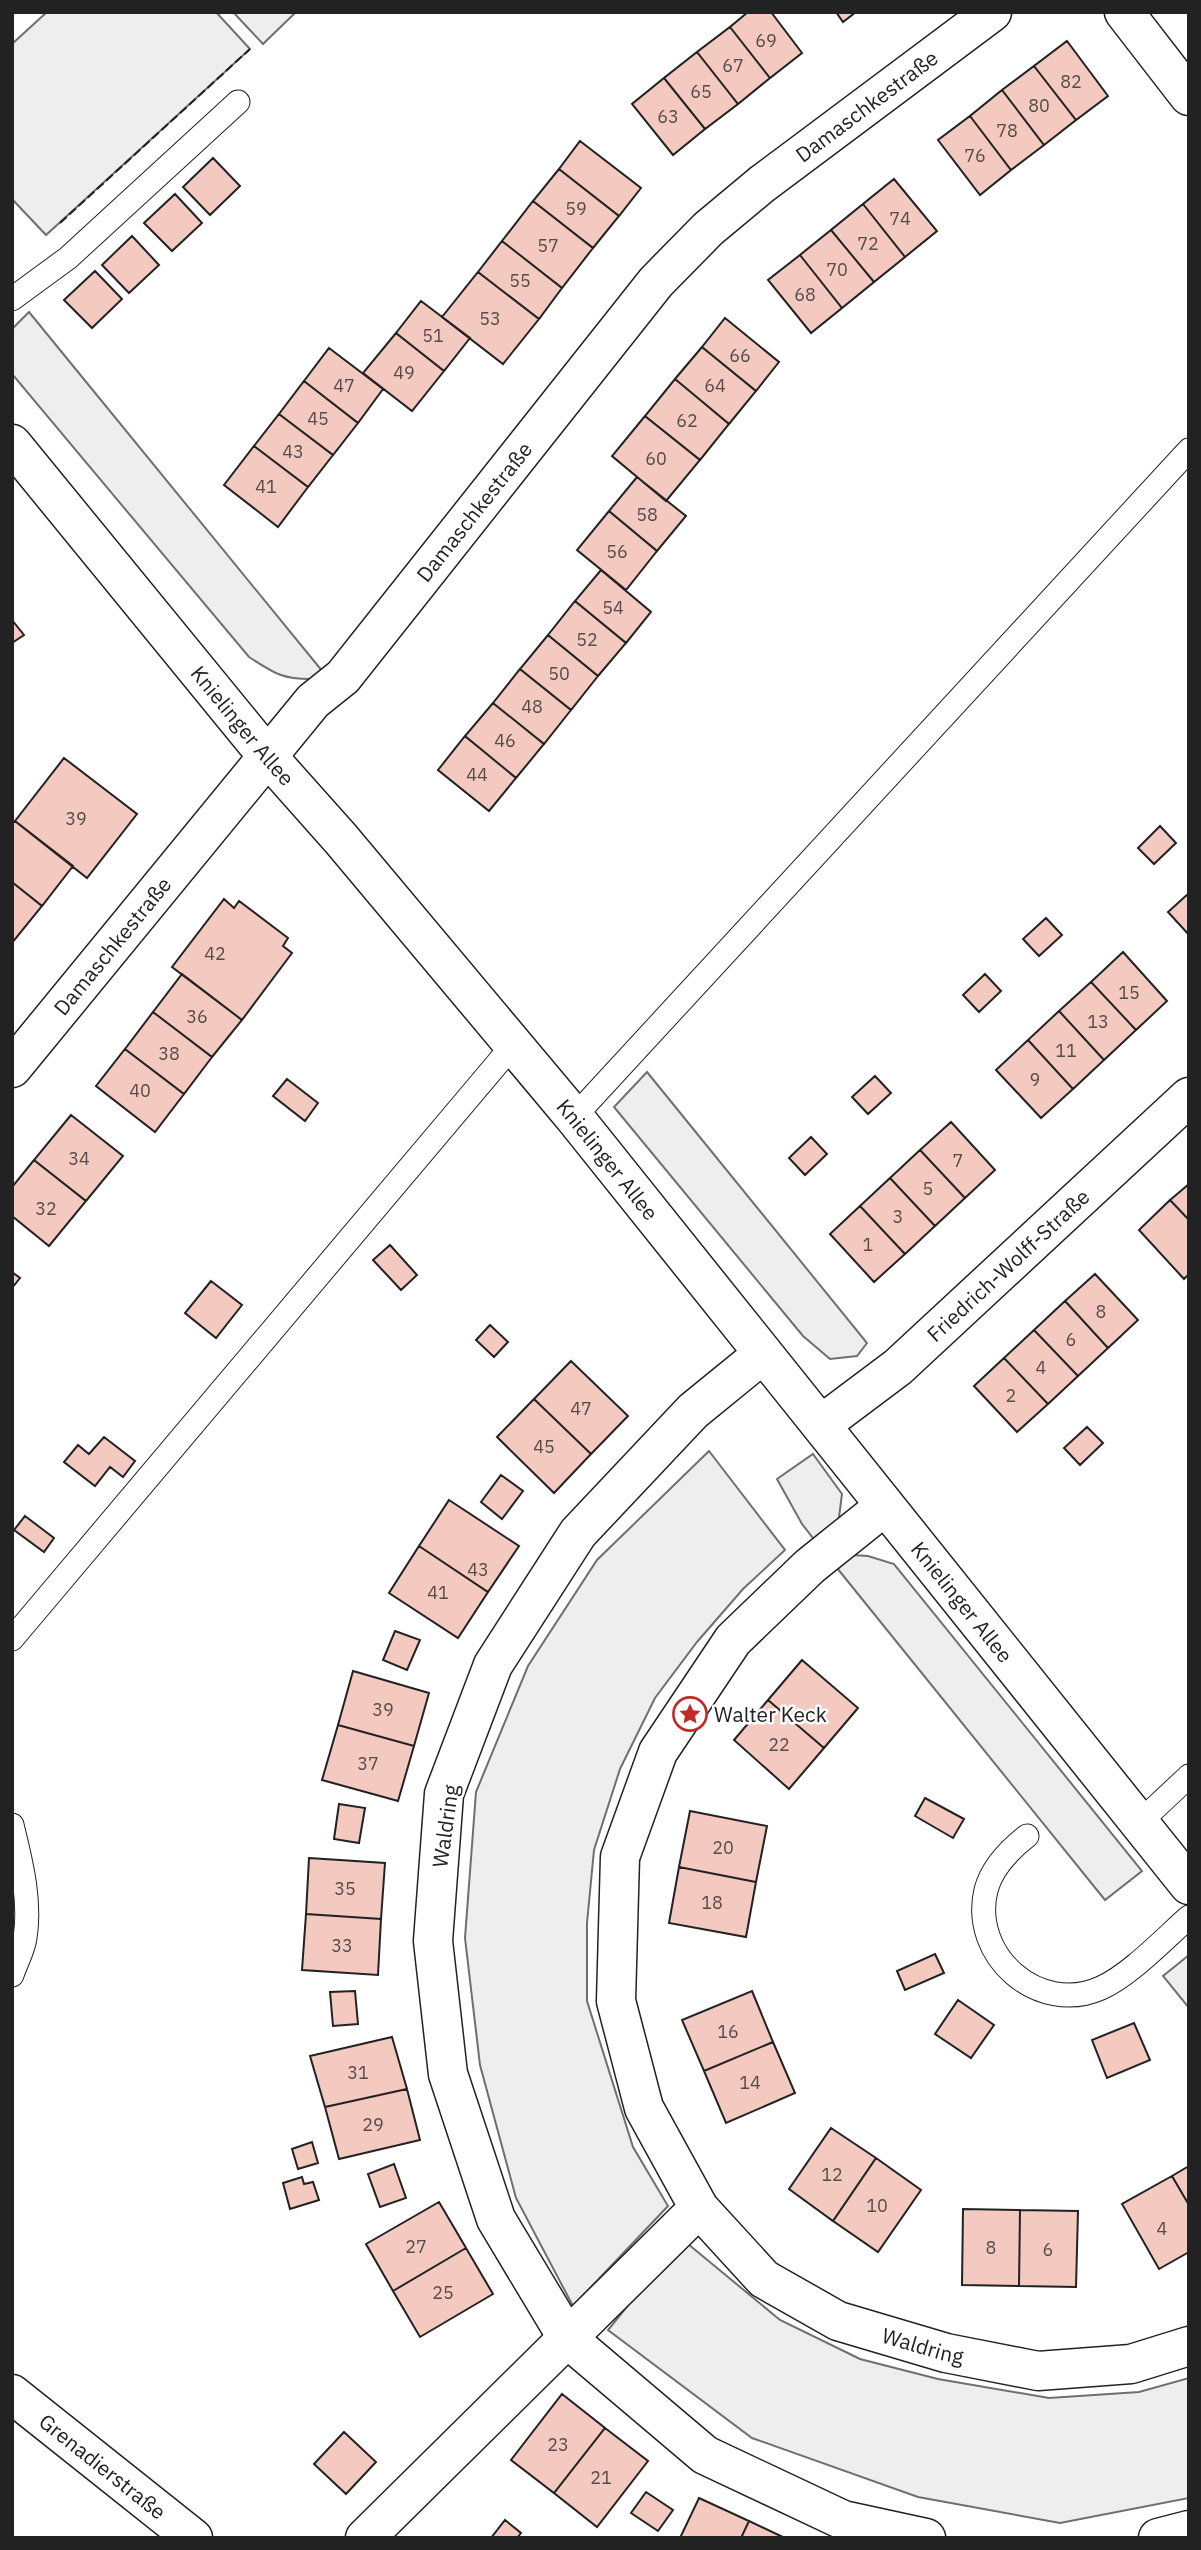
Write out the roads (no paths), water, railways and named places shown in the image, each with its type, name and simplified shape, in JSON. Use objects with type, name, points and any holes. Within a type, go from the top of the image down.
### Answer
[{"type":"street","name":"Damaschkestraße","points":[[12,1068],[313,701],[343,677],[656,282],[708,229],[762,184],[992,12]]},
{"type":"street","points":[[1124,12],[1189,96]]},
{"type":"street","name":"Knielinger Allee","points":[[12,444],[268,757],[341,839],[574,1117],[1189,1885]]},
{"type":"street","name":"Friedrich-Wolff-Straße","points":[[822,1424],[898,1367],[1189,1097]]},
{"type":"street","name":"Waldring","points":[[763,1354],[693,1411],[578,1532],[493,1665],[444,1794],[433,1941],[448,2074],[496,2219],[568,2339],[705,2455],[843,2520],[926,2538]]},
{"type":"street","name":"Waldring","points":[[885,1506],[810,1566],[733,1640],[658,1752],[620,1857],[616,2001],[644,2108],[699,2208],[764,2279],[838,2321],[946,2353],[1038,2371],[1131,2364],[1189,2346]]},
{"type":"street","points":[[365,2538],[699,2208]]},
{"type":"street","name":"Grenadierstraße","points":[[12,2394],[193,2538]]},
{"type":"street","points":[[1158,2538],[1189,2530]]},
{"type":"lane","points":[[12,299],[68,258],[238,102]]},
{"type":"lane","points":[[574,1117],[1189,450]]},
{"type":"lane","points":[[12,1639],[513,1045]]},
{"type":"lane","points":[[1140,1822],[1189,1776]]},
{"type":"lane","points":[[12,1825],[22,1864],[27,1906],[24,1940],[12,1975]]},
{"type":"lane","points":[[1027,1836],[997,1865],[986,1889],[983,1915],[989,1941],[1002,1964],[1021,1982],[1046,1992],[1074,1995],[1101,1988],[1132,1967],[1189,1917]]},
{"type":"place","name":"Walter Keck","points":[[690,1714]]}]
